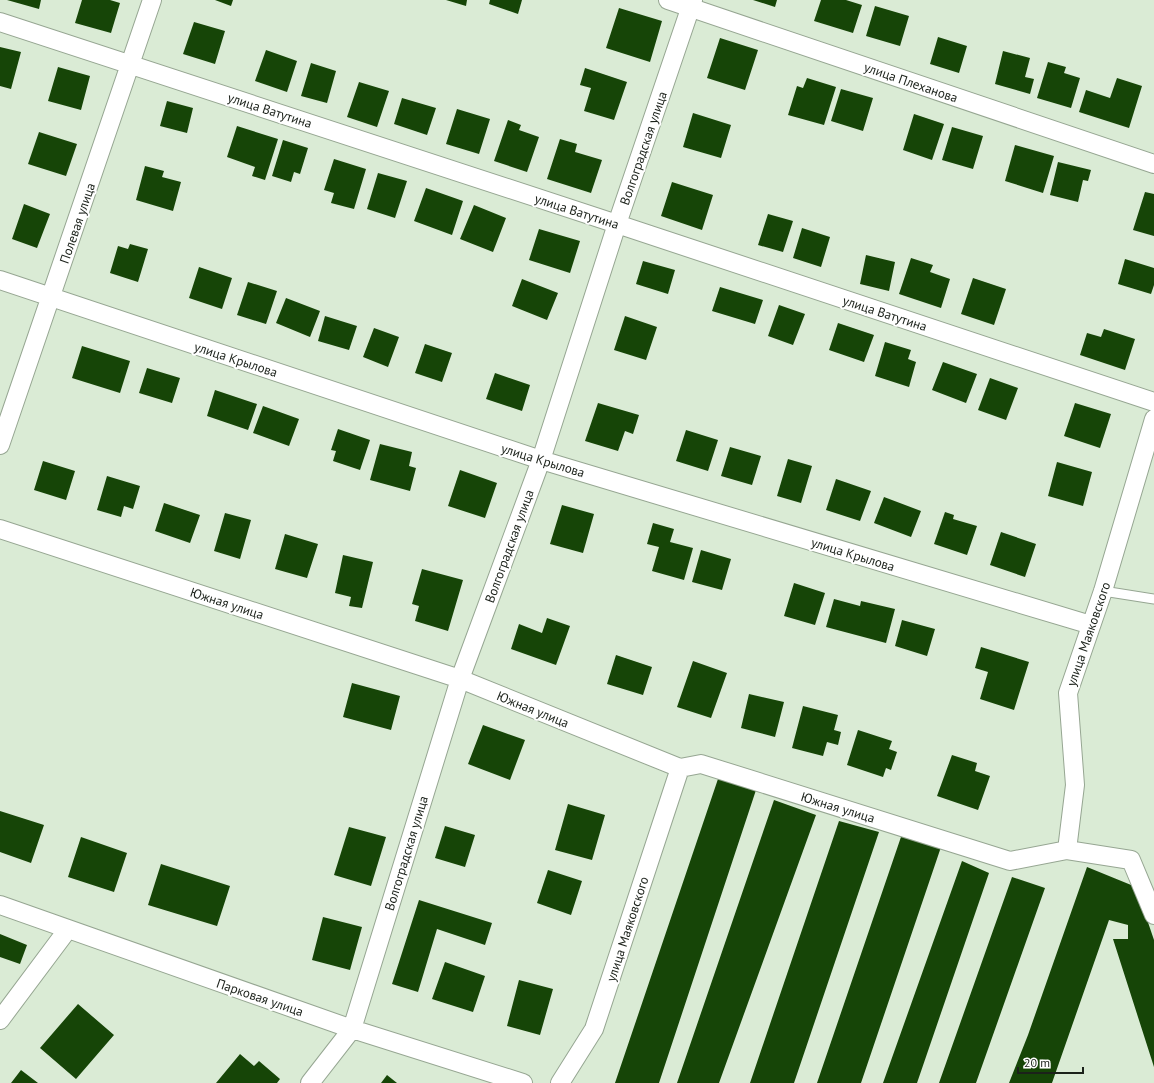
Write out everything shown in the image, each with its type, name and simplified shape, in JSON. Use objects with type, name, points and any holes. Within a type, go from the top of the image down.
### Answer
[{"type":"street","name":"Полевая улица","points":[[0,445],[52,297],[152,0]]},
{"type":"street","name":"улица Плеханова","points":[[668,0],[692,4],[1154,164]]},
{"type":"street","name":"Волгоградская улица","points":[[310,1083],[352,1029],[460,679],[541,460],[617,224],[692,4]]},
{"type":"street","name":"улица Ватутина","points":[[0,22],[1154,402]]},
{"type":"street","name":"улица Крылова","points":[[0,280],[541,460],[1091,625]]},
{"type":"street","name":"улица Маяковского","points":[[1067,850],[1075,785],[1068,693],[1103,590],[1154,419]]},
{"type":"street","name":"Южная улица","points":[[0,529],[460,679],[680,768],[701,764],[1010,861],[1067,850]]},
{"type":"street","name":"улица Маяковского","points":[[560,1083],[594,1029],[680,768]]},
{"type":"street","points":[[1067,850],[1131,860],[1154,915]]},
{"type":"street","name":"Парковая улица","points":[[0,905],[352,1029],[523,1083]]},
{"type":"street","points":[[0,1020],[68,929]]},
{"type":"lane","points":[[1103,590],[1154,599]]},
{"type":"building","points":[[7,0],[41,0],[39,9]]},
{"type":"building","points":[[82,0],[110,0],[120,3],[111,33],[75,23]]},
{"type":"building","points":[[215,0],[233,0],[231,6]]},
{"type":"building","points":[[446,0],[467,0],[466,6]]},
{"type":"building","points":[[490,0],[522,0],[518,14],[489,4]]},
{"type":"building","points":[[753,0],[777,0],[775,7]]},
{"type":"building","points":[[821,0],[846,0],[862,5],[853,33],[814,21]]},
{"type":"building","points":[[875,6],[909,16],[900,46],[866,36]]},
{"type":"building","points":[[619,8],[662,21],[650,62],[606,48]]},
{"type":"building","points":[[194,22],[225,31],[215,64],[183,54]]},
{"type":"building","points":[[938,37],[967,46],[959,73],[930,64]]},
{"type":"building","points":[[720,38],[758,50],[745,90],[707,78]]},
{"type":"building","points":[[0,47],[21,52],[11,89],[0,86]]},
{"type":"building","points":[[266,50],[297,61],[287,92],[255,81]]},
{"type":"building","points":[[1003,51],[1030,58],[1025,77],[1034,79],[1030,94],[995,84]]},
{"type":"building","points":[[1048,62],[1066,67],[1064,73],[1080,78],[1071,108],[1037,98]]},
{"type":"building","points":[[311,63],[336,71],[327,103],[301,96]]},
{"type":"building","points":[[58,67],[90,76],[81,110],[48,101]]},
{"type":"building","points":[[585,68],[627,82],[614,120],[584,111],[591,88],[580,85]]},
{"type":"building","points":[[807,78],[836,87],[824,125],[788,115],[797,86],[803,88]]},
{"type":"building","points":[[1117,78],[1142,86],[1129,128],[1079,112],[1086,90],[1110,98]]},
{"type":"building","points":[[359,82],[389,91],[377,127],[347,117]]},
{"type":"building","points":[[841,89],[873,98],[863,131],[831,121]]},
{"type":"building","points":[[402,98],[436,108],[427,135],[394,124]]},
{"type":"building","points":[[167,101],[193,108],[187,133],[160,126]]},
{"type":"building","points":[[457,109],[490,119],[479,154],[446,144]]},
{"type":"building","points":[[693,113],[731,125],[721,158],[683,147]]},
{"type":"building","points":[[914,114],[944,124],[932,160],[903,150]]},
{"type":"building","points":[[508,120],[521,125],[519,130],[539,137],[527,172],[494,161]]},
{"type":"building","points":[[237,126],[278,139],[265,180],[252,176],[255,167],[227,157]]},
{"type":"building","points":[[952,127],[983,136],[973,169],[942,160]]},
{"type":"building","points":[[39,132],[77,144],[66,176],[28,164]]},
{"type":"building","points":[[560,139],[577,144],[575,152],[602,160],[591,193],[547,179]]},
{"type":"building","points":[[283,140],[308,148],[300,174],[294,172],[291,182],[272,176]]},
{"type":"building","points":[[1015,145],[1054,156],[1043,193],[1005,181]]},
{"type":"building","points":[[334,159],[366,169],[354,209],[331,203],[334,193],[324,190]]},
{"type":"building","points":[[1058,162],[1091,170],[1088,181],[1083,180],[1078,202],[1050,195]]},
{"type":"building","points":[[145,166],[164,171],[162,177],[181,182],[173,211],[136,200]]},
{"type":"building","points":[[378,173],[407,181],[395,218],[367,209]]},
{"type":"building","points":[[672,182],[713,195],[702,230],[661,216]]},
{"type":"building","points":[[426,188],[463,201],[452,235],[414,221]]},
{"type":"building","points":[[1145,192],[1154,194],[1154,236],[1133,230]]},
{"type":"building","points":[[24,204],[50,214],[37,248],[12,239]]},
{"type":"building","points":[[474,205],[506,218],[493,252],[460,239]]},
{"type":"building","points":[[768,214],[793,221],[783,252],[758,245]]},
{"type":"building","points":[[802,228],[830,237],[821,267],[793,258]]},
{"type":"building","points":[[539,229],[580,241],[570,273],[529,260]]},
{"type":"building","points":[[130,244],[148,249],[138,282],[110,273],[118,246],[128,249]]},
{"type":"building","points":[[866,255],[895,262],[889,291],[860,284]]},
{"type":"building","points":[[911,258],[933,265],[930,272],[950,279],[941,308],[899,294]]},
{"type":"building","points":[[1125,259],[1154,268],[1154,285],[1151,294],[1118,284]]},
{"type":"building","points":[[643,261],[675,270],[668,294],[636,284]]},
{"type":"building","points":[[199,267],[232,278],[222,309],[189,298]]},
{"type":"building","points":[[973,278],[1006,289],[994,325],[961,314]]},
{"type":"building","points":[[522,279],[558,293],[547,320],[512,306]]},
{"type":"building","points":[[248,282],[277,291],[266,324],[237,315]]},
{"type":"building","points":[[720,287],[763,300],[755,324],[712,311]]},
{"type":"building","points":[[286,298],[320,311],[310,337],[276,323]]},
{"type":"building","points":[[779,305],[805,314],[793,345],[768,336]]},
{"type":"building","points":[[325,316],[357,326],[349,350],[318,341]]},
{"type":"building","points":[[625,316],[657,327],[646,360],[614,350]]},
{"type":"building","points":[[838,323],[874,335],[864,362],[829,350]]},
{"type":"building","points":[[374,328],[399,337],[388,367],[363,357]]},
{"type":"building","points":[[1104,329],[1135,339],[1125,370],[1080,355],[1087,333],[1101,337]]},
{"type":"building","points":[[885,342],[911,350],[908,359],[916,362],[909,387],[875,376]]},
{"type":"building","points":[[425,344],[452,353],[442,382],[415,373]]},
{"type":"building","points":[[82,346],[130,361],[120,393],[72,378]]},
{"type":"building","points":[[943,362],[977,374],[966,403],[932,390]]},
{"type":"building","points":[[147,368],[180,378],[172,403],[139,393]]},
{"type":"building","points":[[495,373],[530,385],[522,411],[486,399]]},
{"type":"building","points":[[990,378],[1018,388],[1006,420],[978,410]]},
{"type":"building","points":[[215,390],[257,404],[248,430],[207,416]]},
{"type":"building","points":[[598,403],[639,415],[633,434],[625,431],[618,451],[585,441]]},
{"type":"building","points":[[1075,403],[1111,414],[1100,448],[1064,436]]},
{"type":"building","points":[[263,406],[299,419],[289,446],[253,433]]},
{"type":"building","points":[[338,429],[370,440],[360,470],[333,461],[336,451],[331,450]]},
{"type":"building","points":[[686,430],[718,440],[708,471],[676,461]]},
{"type":"building","points":[[380,444],[412,452],[409,466],[416,468],[410,491],[370,480]]},
{"type":"building","points":[[730,447],[761,456],[752,485],[721,476]]},
{"type":"building","points":[[788,459],[812,466],[801,503],[777,496]]},
{"type":"building","points":[[43,461],[75,471],[66,500],[34,490]]},
{"type":"building","points":[[1057,462],[1092,472],[1083,506],[1048,496]]},
{"type":"building","points":[[460,470],[497,483],[485,518],[448,506]]},
{"type":"building","points":[[107,476],[140,486],[133,509],[124,506],[121,517],[97,510]]},
{"type":"building","points":[[836,479],[871,491],[860,521],[826,510]]},
{"type":"building","points":[[884,497],[921,511],[911,537],[874,523]]},
{"type":"building","points":[[164,503],[200,515],[190,543],[155,531]]},
{"type":"building","points":[[562,505],[594,514],[583,553],[550,544]]},
{"type":"building","points":[[945,512],[954,515],[953,519],[977,526],[967,555],[934,544]]},
{"type":"building","points":[[225,513],[251,520],[240,559],[214,551]]},
{"type":"building","points":[[653,523],[674,529],[670,542],[693,548],[684,580],[652,571],[659,547],[647,544]]},
{"type":"building","points":[[1001,532],[1036,544],[1025,577],[990,565]]},
{"type":"building","points":[[285,534],[318,544],[307,578],[275,569]]},
{"type":"building","points":[[701,550],[731,559],[722,590],[692,582]]},
{"type":"building","points":[[343,555],[373,562],[362,608],[349,606],[351,597],[335,593]]},
{"type":"building","points":[[422,569],[463,580],[448,631],[415,621],[419,606],[412,604]]},
{"type":"building","points":[[794,583],[825,593],[815,625],[784,616]]},
{"type":"building","points":[[834,599],[860,606],[861,601],[895,609],[886,643],[826,627]]},
{"type":"building","points":[[547,618],[570,626],[556,665],[511,649],[519,624],[542,633]]},
{"type":"building","points":[[902,620],[935,629],[927,656],[895,646]]},
{"type":"building","points":[[981,647],[1029,662],[1014,710],[980,699],[988,672],[975,668]]},
{"type":"building","points":[[616,655],[652,667],[643,695],[607,684]]},
{"type":"building","points":[[693,661],[727,673],[711,718],[677,707]]},
{"type":"building","points":[[352,683],[400,696],[391,730],[343,717]]},
{"type":"building","points":[[749,694],[784,702],[775,737],[741,728]]},
{"type":"building","points":[[803,706],[838,715],[834,730],[841,732],[838,745],[827,742],[823,756],[792,748]]},
{"type":"building","points":[[483,725],[525,740],[510,780],[468,764]]},
{"type":"building","points":[[858,730],[892,741],[889,749],[897,752],[891,770],[886,768],[883,777],[847,765]]},
{"type":"building","points":[[952,755],[977,763],[975,771],[990,776],[978,810],[937,796]]},
{"type":"building","points":[[719,776],[756,790],[659,1083],[615,1083]]},
{"type":"building","points":[[774,800],[816,815],[719,1083],[677,1083]]},
{"type":"building","points":[[568,804],[605,815],[592,860],[555,850]]},
{"type":"building","points":[[0,811],[44,825],[31,863],[0,852]]},
{"type":"building","points":[[839,821],[879,832],[794,1083],[750,1083]]},
{"type":"building","points":[[445,826],[475,835],[465,867],[435,858]]},
{"type":"building","points":[[349,827],[386,837],[371,886],[334,875]]},
{"type":"building","points":[[902,834],[941,847],[861,1083],[817,1083]]},
{"type":"building","points":[[81,837],[127,853],[114,892],[68,877]]},
{"type":"building","points":[[962,861],[989,873],[917,1083],[883,1083]]},
{"type":"building","points":[[161,864],[230,886],[217,926],[148,905]]},
{"type":"building","points":[[1087,867],[1136,887],[1154,940],[1154,1067],[1113,939],[1128,939],[1128,925],[1109,920],[1052,1083],[1009,1083],[1028,1035]]},
{"type":"building","points":[[548,870],[582,881],[571,915],[537,903]]},
{"type":"building","points":[[1012,877],[1045,888],[976,1083],[939,1083]]},
{"type":"building","points":[[419,900],[492,923],[485,945],[437,929],[418,992],[392,984]]},
{"type":"building","points":[[323,917],[362,927],[350,970],[312,960]]},
{"type":"building","points":[[0,934],[27,945],[20,964],[0,957]]},
{"type":"building","points":[[445,962],[485,976],[473,1012],[432,999]]},
{"type":"building","points":[[519,980],[553,989],[540,1035],[507,1026]]},
{"type":"building","points":[[78,1004],[114,1035],[76,1079],[40,1048]]},
{"type":"building","points":[[240,1054],[254,1066],[259,1061],[280,1079],[277,1083],[216,1083]]},
{"type":"building","points":[[21,1070],[38,1083],[11,1083]]},
{"type":"building","points":[[387,1075],[397,1083],[381,1083]]}]
